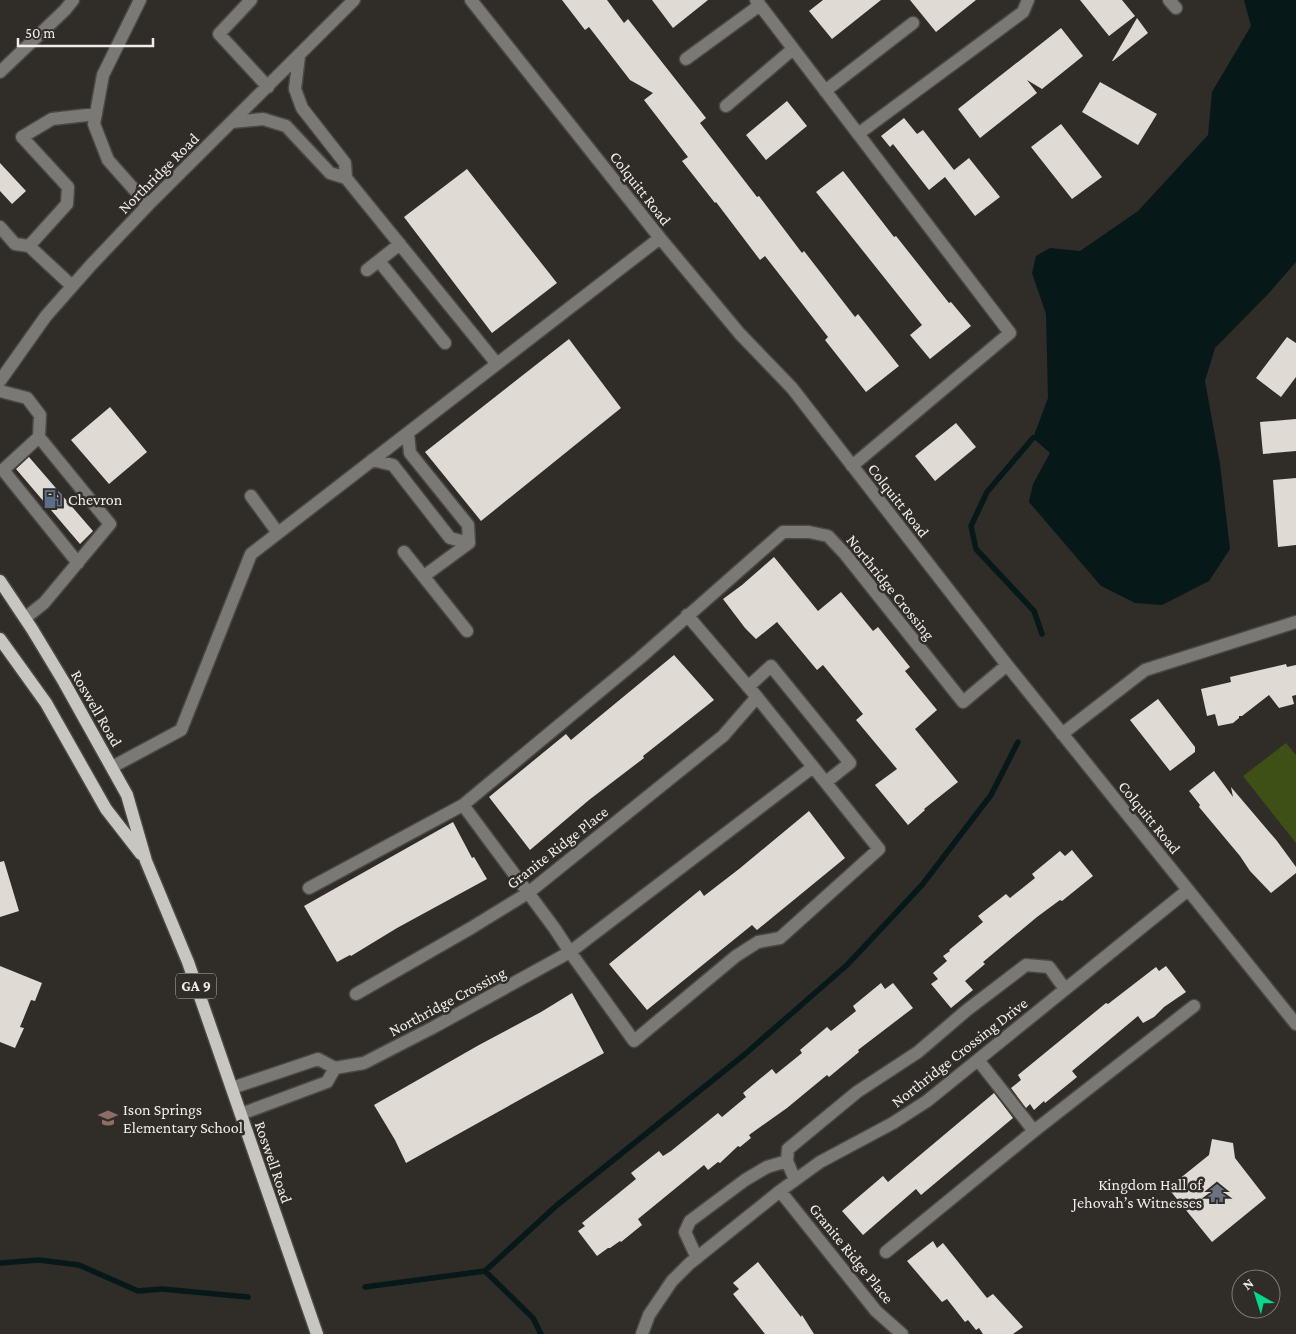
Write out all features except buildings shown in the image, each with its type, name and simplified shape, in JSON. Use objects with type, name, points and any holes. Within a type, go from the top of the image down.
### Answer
[{"type":"main road","name":"Roswell Road","points":[[0,581],[64,682],[127,795],[146,861],[188,962],[317,1334]]},
{"type":"main road","name":"Roswell Road","points":[[0,639],[46,703],[106,808],[146,861]]},
{"type":"street","points":[[0,72],[74,0]]},
{"type":"street","points":[[140,0],[104,75],[94,124],[108,160],[148,206]]},
{"type":"street","points":[[251,0],[219,34],[268,87]]},
{"type":"street","name":"Northridge Road","points":[[0,381],[46,316],[72,286],[148,206],[354,0]]},
{"type":"street","name":"Colquitt Road","points":[[471,0],[660,238],[740,334],[792,388],[1007,665],[1296,1024]]},
{"type":"street","points":[[858,134],[1023,12],[1028,0]]},
{"type":"street","points":[[686,59],[758,3],[1010,333],[852,466]]},
{"type":"street","points":[[825,91],[913,23]]},
{"type":"street","points":[[726,106],[793,49]]},
{"type":"street","points":[[299,56],[296,89],[302,108],[345,163],[346,178]]},
{"type":"street","points":[[29,246],[67,204],[68,187],[22,137],[52,120],[96,114]]},
{"type":"street","points":[[232,122],[263,119],[286,126],[330,173],[346,178],[497,364]]},
{"type":"street","points":[[0,227],[15,244],[29,246],[72,286]]},
{"type":"street","points":[[112,767],[181,730],[251,554],[660,238]]},
{"type":"street","points":[[368,270],[400,244]]},
{"type":"street","points":[[379,261],[445,343]]},
{"type":"street","points":[[0,391],[27,398],[40,415],[39,437],[110,524],[44,603],[25,618]]},
{"type":"street","points":[[408,433],[410,453],[468,525],[469,543]]},
{"type":"street","points":[[39,437],[3,470],[78,563]]},
{"type":"street","points":[[372,460],[393,466],[450,538],[469,543]]},
{"type":"street","points":[[251,496],[278,534]]},
{"type":"street","name":"Northridge Crossing","points":[[308,888],[462,805],[640,658],[783,532],[810,532],[828,536],[845,554],[963,702],[1007,665]]},
{"type":"street","points":[[424,576],[469,543]]},
{"type":"street","points":[[404,552],[467,631]]},
{"type":"street","points":[[462,805],[555,929],[634,1041],[736,956],[758,942],[780,938],[879,848],[757,697],[687,615]]},
{"type":"street","points":[[1062,734],[1145,670],[1296,622]]},
{"type":"street","points":[[748,687],[771,666],[850,763],[826,782]]},
{"type":"street","name":"Granite Ridge Place","points":[[356,994],[528,893],[723,736],[757,697]]},
{"type":"street","name":"Northridge Crossing","points":[[232,1088],[318,1059],[335,1068],[364,1063],[434,1027],[570,952],[813,767]]},
{"type":"street","name":"Northridge Crossing Drive","points":[[642,1334],[649,1315],[672,1281],[697,1258],[780,1191],[820,1162],[893,1123],[927,1101],[1188,890]]},
{"type":"street","points":[[795,1180],[787,1161],[788,1149],[857,1092],[918,1052],[967,1010],[1026,965],[1049,967],[1065,990]]},
{"type":"street","points":[[886,1252],[1034,1131],[1194,1006]]},
{"type":"street","points":[[978,1060],[1034,1131]]},
{"type":"street","points":[[241,1114],[327,1082],[335,1068]]},
{"type":"street","points":[[697,1258],[685,1232],[690,1221],[745,1180],[768,1166],[787,1161]]},
{"type":"street","name":"Granite Ridge Place","points":[[780,1191],[876,1311],[902,1334]]},
{"type":"green space","points":[[1286,743],[1296,755],[1296,843],[1243,776]]},
{"type":"shaded area","points":[[1244,0],[1296,0],[1296,262],[1269,293],[1215,348],[1205,381],[1220,464],[1230,549],[1209,581],[1162,605],[1135,603],[1101,586],[1029,502],[1033,484],[1050,453],[1033,438],[1048,398],[1046,314],[1032,273],[1036,256],[1050,248],[1080,251],[1138,211],[1208,135],[1212,92],[1251,26]]},
{"type":"waterway","points":[[1033,438],[987,492],[971,526],[976,549],[1034,611],[1042,634]]},
{"type":"waterway","points":[[365,1287],[485,1271],[556,1206],[744,1055],[847,965],[922,885],[991,795],[1018,742]]},
{"type":"waterway","points":[[0,1263],[39,1260],[79,1265],[138,1291],[162,1289],[248,1297]]},
{"type":"waterway","points":[[485,1271],[533,1318],[541,1334]]},
{"type":"place","name":"Chevron","points":[[53,499]]},
{"type":"place","name":"Ison Springs Elementary School","points":[[108,1118]]},
{"type":"place","name":"Kingdom Hall of Jehovah’s Witnesses","points":[[1217,1193]]}]
